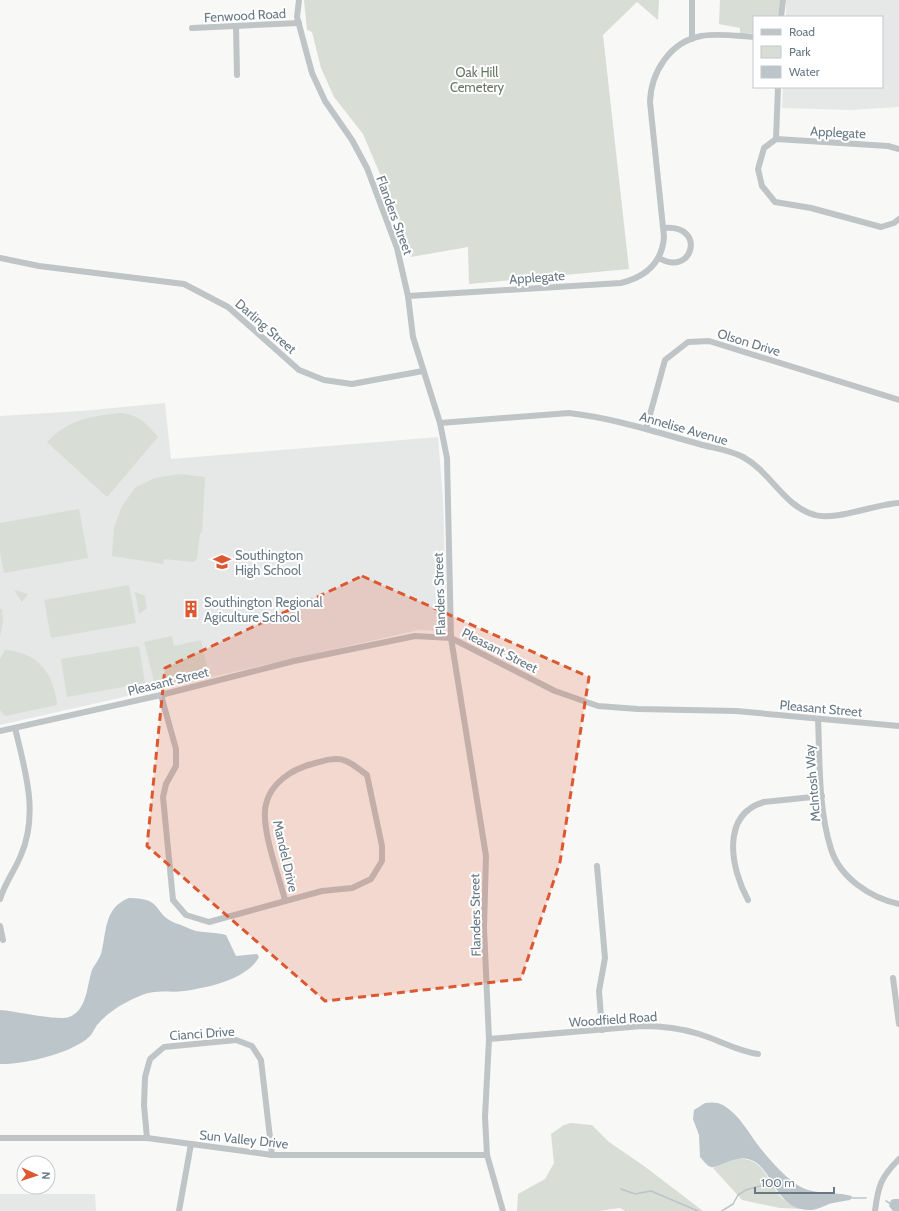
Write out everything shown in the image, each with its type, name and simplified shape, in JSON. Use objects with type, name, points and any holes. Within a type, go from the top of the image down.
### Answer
[{"type":"street","name":"Flanders Street","points":[[299,0],[297,17],[312,73],[325,101],[352,140],[367,168],[398,248],[408,296],[413,337],[440,423],[447,458],[451,638],[486,856],[484,928],[489,1039],[485,1117],[487,1156],[503,1211]]},
{"type":"street","points":[[692,0],[692,38]]},
{"type":"street","points":[[781,16],[783,0]]},
{"type":"street","name":"Fenwood Road","points":[[192,28],[299,23]]},
{"type":"street","points":[[236,26],[237,75]]},
{"type":"street","name":"Applegate","points":[[408,296],[621,283],[634,280],[645,273],[659,258],[664,244],[664,228],[650,111],[650,94],[657,70],[665,58],[678,46],[692,38],[713,35],[753,37]]},
{"type":"street","points":[[778,88],[776,140],[764,148],[758,169],[762,186],[775,202],[811,208],[881,227],[894,223],[899,219]]},
{"type":"street","name":"Applegate","points":[[776,140],[888,146],[899,149]]},
{"type":"street","points":[[659,258],[669,263],[677,263],[686,258],[691,249],[689,237],[684,230],[664,228]]},
{"type":"street","name":"Darling Street","points":[[0,258],[39,266],[184,284],[228,306],[299,370],[324,380],[352,384],[423,371]]},
{"type":"street","name":"Olson Drive","points":[[646,429],[665,360],[688,342],[709,341],[899,400]]},
{"type":"street","name":"Annelise Avenue","points":[[440,423],[569,412],[646,429],[742,456],[765,473],[794,506],[816,516],[837,514],[899,503]]},
{"type":"street","name":"Pleasant Street","points":[[0,731],[294,661],[415,636],[451,638],[555,691],[598,706],[638,709],[736,711],[899,726]]},
{"type":"street","name":"Mandel Drive","points":[[160,694],[176,749],[176,766],[166,784],[163,797],[173,900],[186,915],[209,922],[322,891],[352,888],[371,879],[382,860],[382,846],[367,775],[351,762],[336,758],[296,768],[278,782],[266,804],[265,824],[285,900]]},
{"type":"street","name":"McIntosh Way","points":[[818,719],[823,812],[832,850],[846,874],[866,891],[886,901],[899,904]]},
{"type":"street","points":[[0,899],[4,886],[21,855],[26,840],[29,816],[30,796],[15,728]]},
{"type":"street","points":[[748,900],[740,885],[732,853],[737,825],[743,813],[750,807],[764,802],[822,796]]},
{"type":"street","points":[[597,866],[605,958],[599,991],[602,1030]]},
{"type":"street","points":[[0,926],[3,940]]},
{"type":"street","points":[[893,978],[899,1019]]},
{"type":"street","name":"Woodfield Road","points":[[489,1039],[652,1026],[675,1027],[758,1054]]},
{"type":"street","name":"Cianci Drive","points":[[147,1138],[144,1105],[145,1077],[150,1059],[164,1047],[236,1040],[252,1046],[261,1060],[272,1155]]},
{"type":"street","name":"Sun Valley Drive","points":[[0,1138],[147,1138],[272,1155],[487,1156]]},
{"type":"street","points":[[179,1211],[191,1144]]},
{"type":"street","points":[[875,1211],[877,1192],[882,1179],[890,1167],[899,1159]]},
{"type":"highlighted area","points":[[362,576],[589,677],[560,862],[521,979],[325,1001],[147,846],[165,668]]},
{"type":"shaded area","points":[[786,0],[899,0],[899,107],[850,110],[782,108],[783,88],[883,88],[883,16],[786,16]]},
{"type":"shaded area","name":"Southington High School","points":[[165,403],[171,459],[438,437],[443,499],[447,625],[442,631],[419,630],[0,725],[0,416],[81,411]]},
{"type":"shaded area","points":[[0,1194],[95,1194],[96,1211],[0,1211]]},
{"type":"green space","name":"Oak Hill Cemetery","points":[[304,0],[659,0],[658,20],[637,2],[603,35],[629,269],[469,284],[468,247],[411,257],[389,195],[363,134],[334,97],[321,68],[312,32],[307,30]]},
{"type":"green space","points":[[720,0],[780,0],[778,16],[753,16],[753,33],[740,33],[740,28],[719,24]]},
{"type":"green space","points":[[121,413],[142,420],[158,437],[107,497],[47,442],[64,428],[81,420],[90,417]]},
{"type":"green space","points":[[180,474],[205,477],[202,533],[200,533],[197,559],[194,562],[164,559],[163,564],[112,556],[114,528],[122,506],[136,487],[155,478]]},
{"type":"green space","points":[[79,509],[88,558],[4,573],[0,552],[0,523]]},
{"type":"green space","points":[[129,585],[136,623],[51,638],[44,600]]},
{"type":"green space","points":[[14,590],[28,594],[22,602]]},
{"type":"green space","points":[[135,592],[145,596],[147,608],[139,614]]},
{"type":"green space","points":[[0,609],[2,609],[3,622],[0,637]]},
{"type":"green space","points":[[172,636],[174,646],[201,640],[209,675],[156,689],[144,642]]},
{"type":"green space","points":[[139,646],[145,683],[67,697],[61,659]]},
{"type":"green space","points":[[5,650],[27,655],[42,667],[52,684],[57,705],[5,716],[0,710],[0,659]]},
{"type":"green space","points":[[571,1123],[592,1125],[609,1142],[644,1166],[703,1211],[625,1211],[620,1208],[599,1211],[517,1211],[518,1194],[545,1179],[554,1163],[551,1134],[564,1125]]},
{"type":"green space","points":[[733,1158],[744,1159],[757,1164],[785,1201],[805,1209],[780,1208],[742,1200],[713,1168]]},
{"type":"water","points":[[129,898],[148,900],[153,903],[163,915],[175,923],[200,932],[226,935],[236,956],[257,954],[259,957],[254,965],[246,971],[236,977],[215,985],[179,992],[147,993],[129,1001],[107,1015],[97,1025],[91,1035],[83,1041],[61,1052],[34,1060],[0,1064],[0,1010],[56,1018],[69,1017],[75,1014],[83,1003],[92,970],[101,954],[110,915],[114,908]]},
{"type":"water","points":[[705,1103],[719,1103],[729,1109],[739,1119],[773,1163],[796,1184],[816,1192],[852,1196],[850,1200],[832,1203],[812,1210],[799,1208],[789,1203],[781,1196],[757,1163],[743,1158],[732,1160],[714,1167],[708,1165],[700,1157],[699,1135],[693,1119],[694,1110]]},
{"type":"water","points":[[899,1199],[899,1211],[893,1211],[889,1206],[891,1200]]},
{"type":"waterway","points":[[722,1211],[733,1204],[738,1195],[746,1190],[760,1186],[775,1187]]},
{"type":"waterway","points":[[621,1189],[635,1194],[651,1191],[698,1211]]},
{"type":"waterway","points":[[850,1198],[866,1198]]},
{"type":"waterway","points":[[886,1201],[891,1204]]},
{"type":"place","name":"Southington High School","points":[[222,562]]},
{"type":"place","name":"Southington Regional Agiculture School","points":[[191,609]]}]
